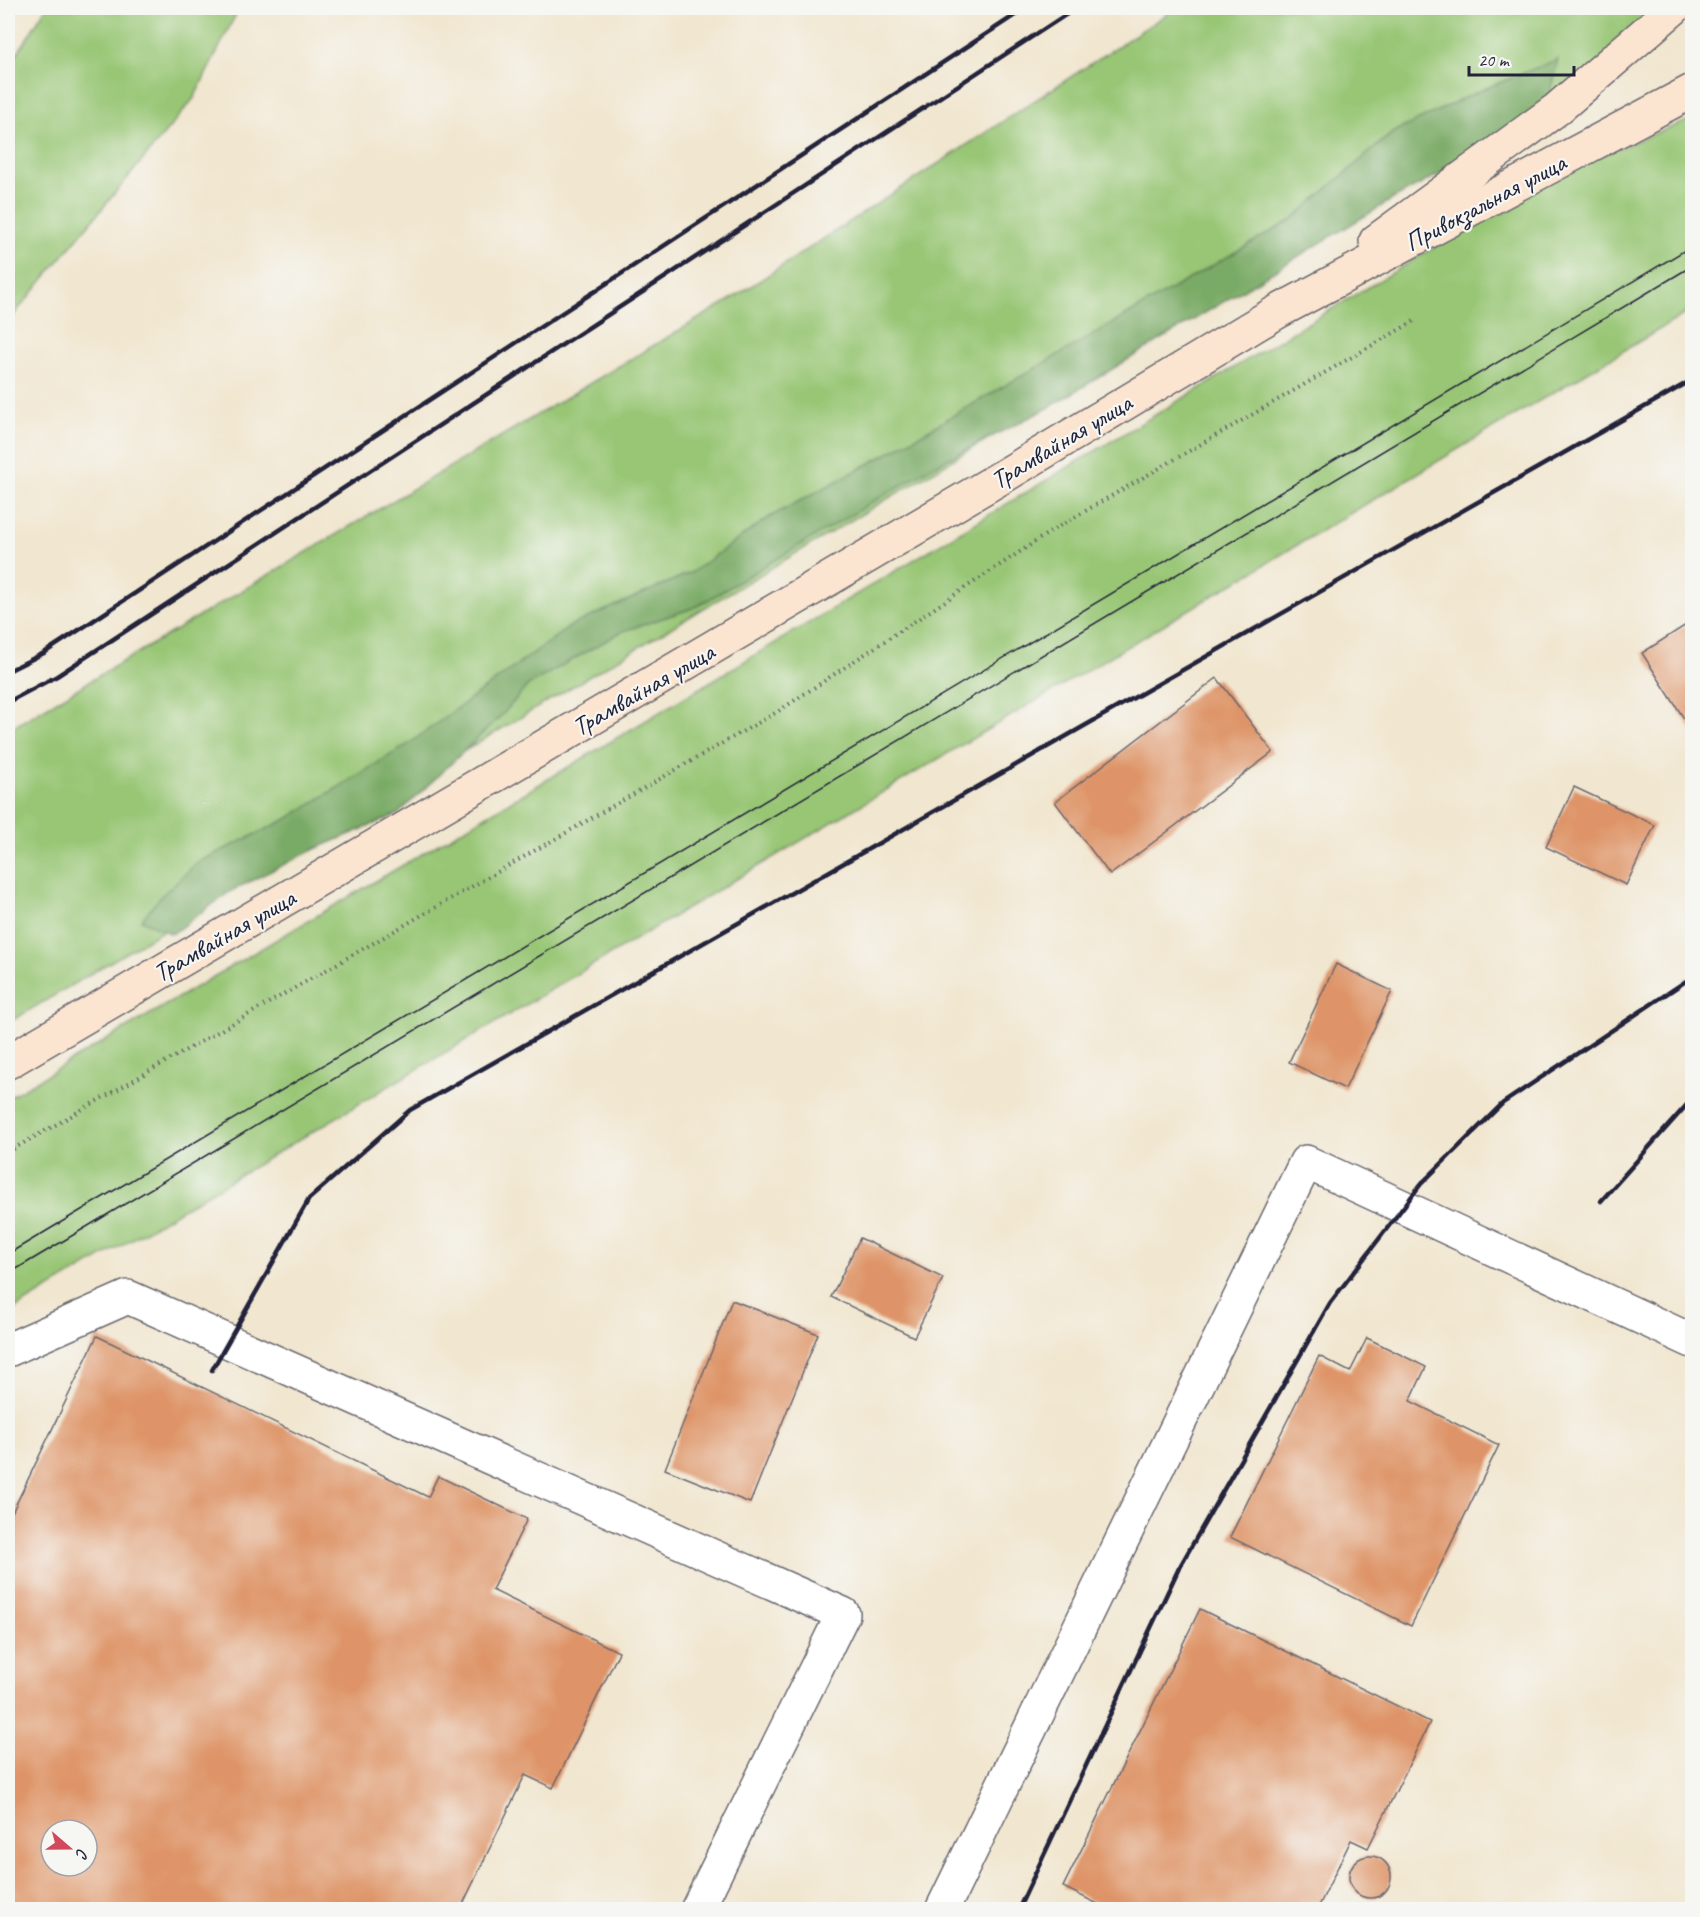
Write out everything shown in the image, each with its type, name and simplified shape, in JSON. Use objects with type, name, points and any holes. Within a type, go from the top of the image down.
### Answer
[{"type":"main road","points":[[1277,312],[1557,109],[1674,8]]},
{"type":"main road","name":"Привокзальная улица","points":[[1277,312],[1692,91]]},
{"type":"main road","name":"Трамвайная улица","points":[[8,1062],[1007,474],[1277,312]]},
{"type":"street","points":[[942,1910],[1306,1162],[1692,1341]]},
{"type":"street","points":[[8,1350],[128,1297],[843,1614],[697,1910]]},
{"type":"path","points":[[8,1152],[777,712],[1056,528],[1416,320]]},
{"type":"green space","points":[[46,8],[239,8],[194,98],[8,322],[8,68]]},
{"type":"green space","points":[[1176,8],[1687,8],[1632,55],[8,1023],[8,730],[730,300]]},
{"type":"green space","points":[[1558,59],[1543,119],[1393,199],[1048,408],[930,468],[696,607],[621,632],[528,685],[504,713],[398,814],[315,849],[231,891],[172,934],[141,920],[161,896],[198,862],[285,820],[407,745],[572,625],[692,572],[768,518],[885,455],[1291,220],[1392,133],[1477,92]]},
{"type":"green space","points":[[1692,119],[1692,310],[8,1313],[8,1098],[530,790],[1565,169]]},
{"type":"building","points":[[1692,621],[1692,731],[1642,653]]},
{"type":"building","points":[[1217,678],[1273,752],[1110,875],[1055,802]]},
{"type":"building","points":[[1574,787],[1655,825],[1626,885],[1546,847]]},
{"type":"building","points":[[1336,964],[1392,991],[1345,1089],[1289,1062]]},
{"type":"building","points":[[860,1238],[943,1278],[914,1337],[831,1297]]},
{"type":"building","points":[[732,1300],[818,1334],[750,1503],[665,1469]]},
{"type":"building","points":[[97,1336],[428,1497],[438,1476],[527,1519],[492,1590],[619,1652],[553,1788],[525,1775],[460,1910],[8,1910],[8,1521]]},
{"type":"building","points":[[1367,1338],[1426,1367],[1410,1401],[1499,1445],[1411,1626],[1230,1537],[1319,1356],[1350,1372]]},
{"type":"building","points":[[1200,1609],[1430,1722],[1368,1848],[1351,1840],[1317,1910],[1110,1910],[1063,1887]]},
{"type":"building","points":[[1370,1856],[1378,1857],[1385,1862],[1390,1869],[1390,1885],[1385,1892],[1378,1897],[1370,1898],[1362,1897],[1355,1892],[1350,1885],[1349,1877],[1350,1869],[1355,1862],[1362,1857]]},
{"type":"tram line","points":[[8,1254],[1692,246]]},
{"type":"tram line","points":[[8,1274],[1692,266]]},
{"type":"railway","points":[[8,671],[44,653],[1026,8]]},
{"type":"railway","points":[[8,702],[57,676],[1076,8]]},
{"type":"railway","points":[[212,1370],[309,1199],[410,1110],[1692,380]]},
{"type":"railway","points":[[1018,1910],[1179,1568],[1330,1303],[1421,1184],[1503,1103],[1692,977]]},
{"type":"railway","points":[[1601,1201],[1692,1099]]}]
